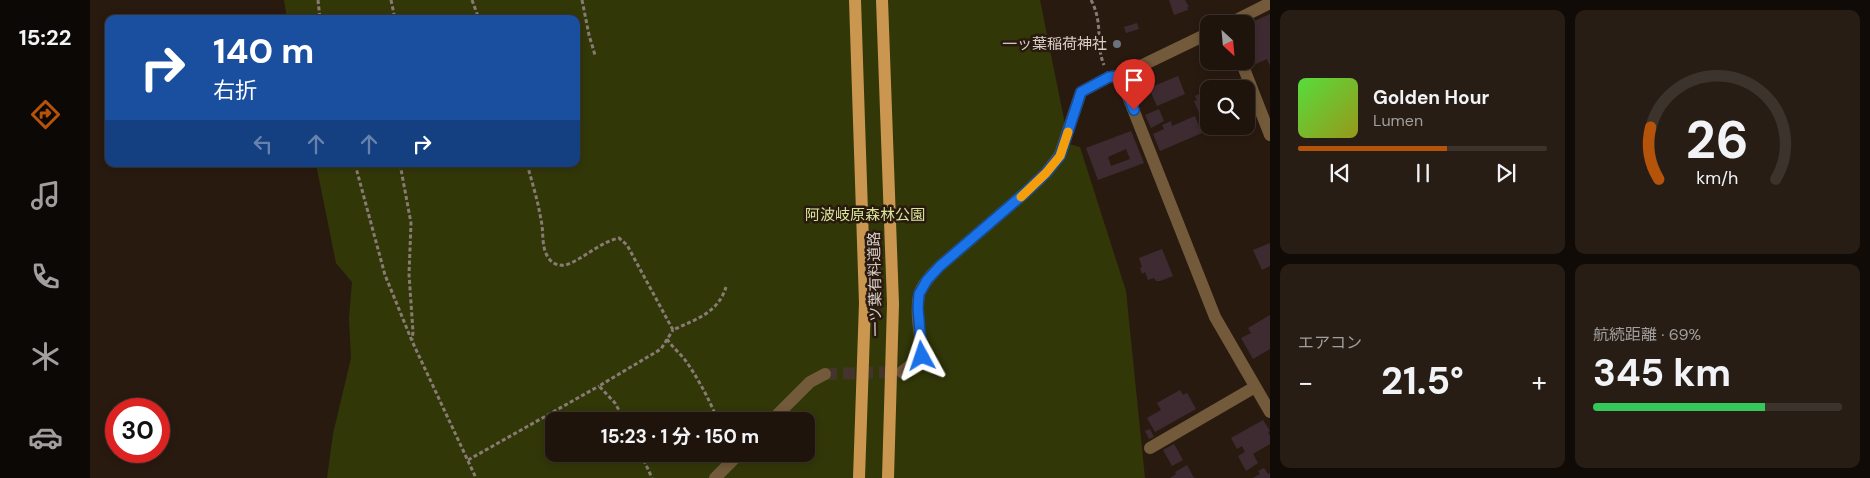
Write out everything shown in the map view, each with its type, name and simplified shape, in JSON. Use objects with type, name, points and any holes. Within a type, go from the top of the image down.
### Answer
[{"type":"main road","name":"一ツ葉有料道路","points":[[856,0],[865,303],[858,478]]},
{"type":"main road","name":"一ツ葉有料道路","points":[[882,0],[893,304],[888,478]]},
{"type":"main road","points":[[889,463],[895,478]]},
{"type":"street","points":[[1246,15],[1270,3]]},
{"type":"street","points":[[902,372],[922,356],[918,308],[919,294],[927,280],[940,266],[1026,192],[1060,156],[1081,92],[1200,37]]},
{"type":"street","points":[[1244,70],[1270,136]]},
{"type":"street","points":[[1115,76],[1216,317],[1270,412]]},
{"type":"street","points":[[780,412],[810,382],[825,374]]},
{"type":"street","points":[[1150,448],[1255,387]]},
{"type":"street","points":[[715,478],[731,462]]},
{"type":"path","points":[[318,0],[320,15]]},
{"type":"path","points":[[391,0],[394,15]]},
{"type":"path","points":[[472,0],[478,15]]},
{"type":"path","points":[[582,0],[595,55]]},
{"type":"path","points":[[1091,0],[1098,17],[1100,56],[1115,76]]},
{"type":"path","points":[[355,167],[385,275],[412,341],[476,478]]},
{"type":"path","points":[[401,167],[411,223],[409,274],[412,341]]},
{"type":"path","points":[[528,167],[541,216],[544,248],[548,258],[554,264],[571,263],[586,253],[619,238],[627,245],[673,330]]},
{"type":"path","points":[[468,460],[661,349],[673,330],[710,312],[718,304],[726,287]]},
{"type":"path","points":[[667,339],[674,350],[686,362],[708,398],[714,412]]},
{"type":"path","points":[[599,386],[620,412]]},
{"type":"path","points":[[645,462],[652,478]]},
{"type":"green space","name":"阿波岐原森林公園","points":[[284,0],[1040,0],[1069,144],[1080,147],[1126,291],[1145,478],[327,478],[333,434],[351,358],[349,318],[352,282],[336,263],[317,167],[580,167],[580,15],[286,15]]},
{"type":"building","points":[[1169,0],[1185,0],[1189,7],[1187,7],[1188,10],[1174,15]]},
{"type":"building","points":[[1270,14],[1270,66],[1267,59],[1256,64],[1255,62],[1255,21]]},
{"type":"building","points":[[1137,23],[1139,29],[1126,33],[1124,27]]},
{"type":"building","points":[[1178,76],[1185,94],[1157,106],[1149,88]]},
{"type":"building","points":[[1200,94],[1200,115],[1194,101],[1197,100],[1195,96]]},
{"type":"building","points":[[1159,109],[1164,121],[1151,128],[1145,115]]},
{"type":"building","points":[[1195,116],[1200,128],[1200,134],[1160,151],[1153,134],[1164,129],[1162,125],[1171,121],[1172,126]]},
{"type":"building","points":[[1131,131],[1144,163],[1098,180],[1086,148]],"holes":[[[1126,149],[1130,159],[1111,166],[1108,157]]]},
{"type":"building","points":[[1270,243],[1270,266],[1262,270],[1253,250]]},
{"type":"building","points":[[1162,249],[1173,276],[1160,281],[1156,281],[1154,278],[1148,280],[1145,272],[1142,274],[1139,258]]},
{"type":"building","points":[[1270,315],[1270,349],[1253,359],[1241,338],[1251,333],[1248,328]]},
{"type":"building","points":[[1180,390],[1183,395],[1187,393],[1196,409],[1155,432],[1147,418],[1161,410],[1157,403]]},
{"type":"building","points":[[1263,420],[1270,431],[1268,432],[1270,444],[1253,454],[1258,463],[1246,471],[1238,456],[1245,452],[1242,446],[1237,449],[1231,438]]},
{"type":"building","points":[[1150,429],[1154,437],[1149,439],[1145,431]]},
{"type":"building","points":[[1174,444],[1183,460],[1172,466],[1163,450]]},
{"type":"building","points":[[1187,465],[1194,478],[1170,478],[1176,474],[1175,472]]},
{"type":"building","points":[[1264,468],[1268,474],[1270,473],[1270,478],[1253,478],[1260,474],[1258,471]]},
{"type":"tunnel","points":[[825,374],[902,372]]},
{"type":"slow traffic","points":[[1021,197],[1046,173],[1060,156],[1068,132]]},
{"type":"place","name":"一ッ葉稲荷神社","points":[[1117,44]]},
{"type":"route","points":[[922,356],[918,308],[919,294],[927,280],[940,266],[1026,192],[1060,156],[1081,92],[1109,77],[1120,76],[1134,110]]}]
